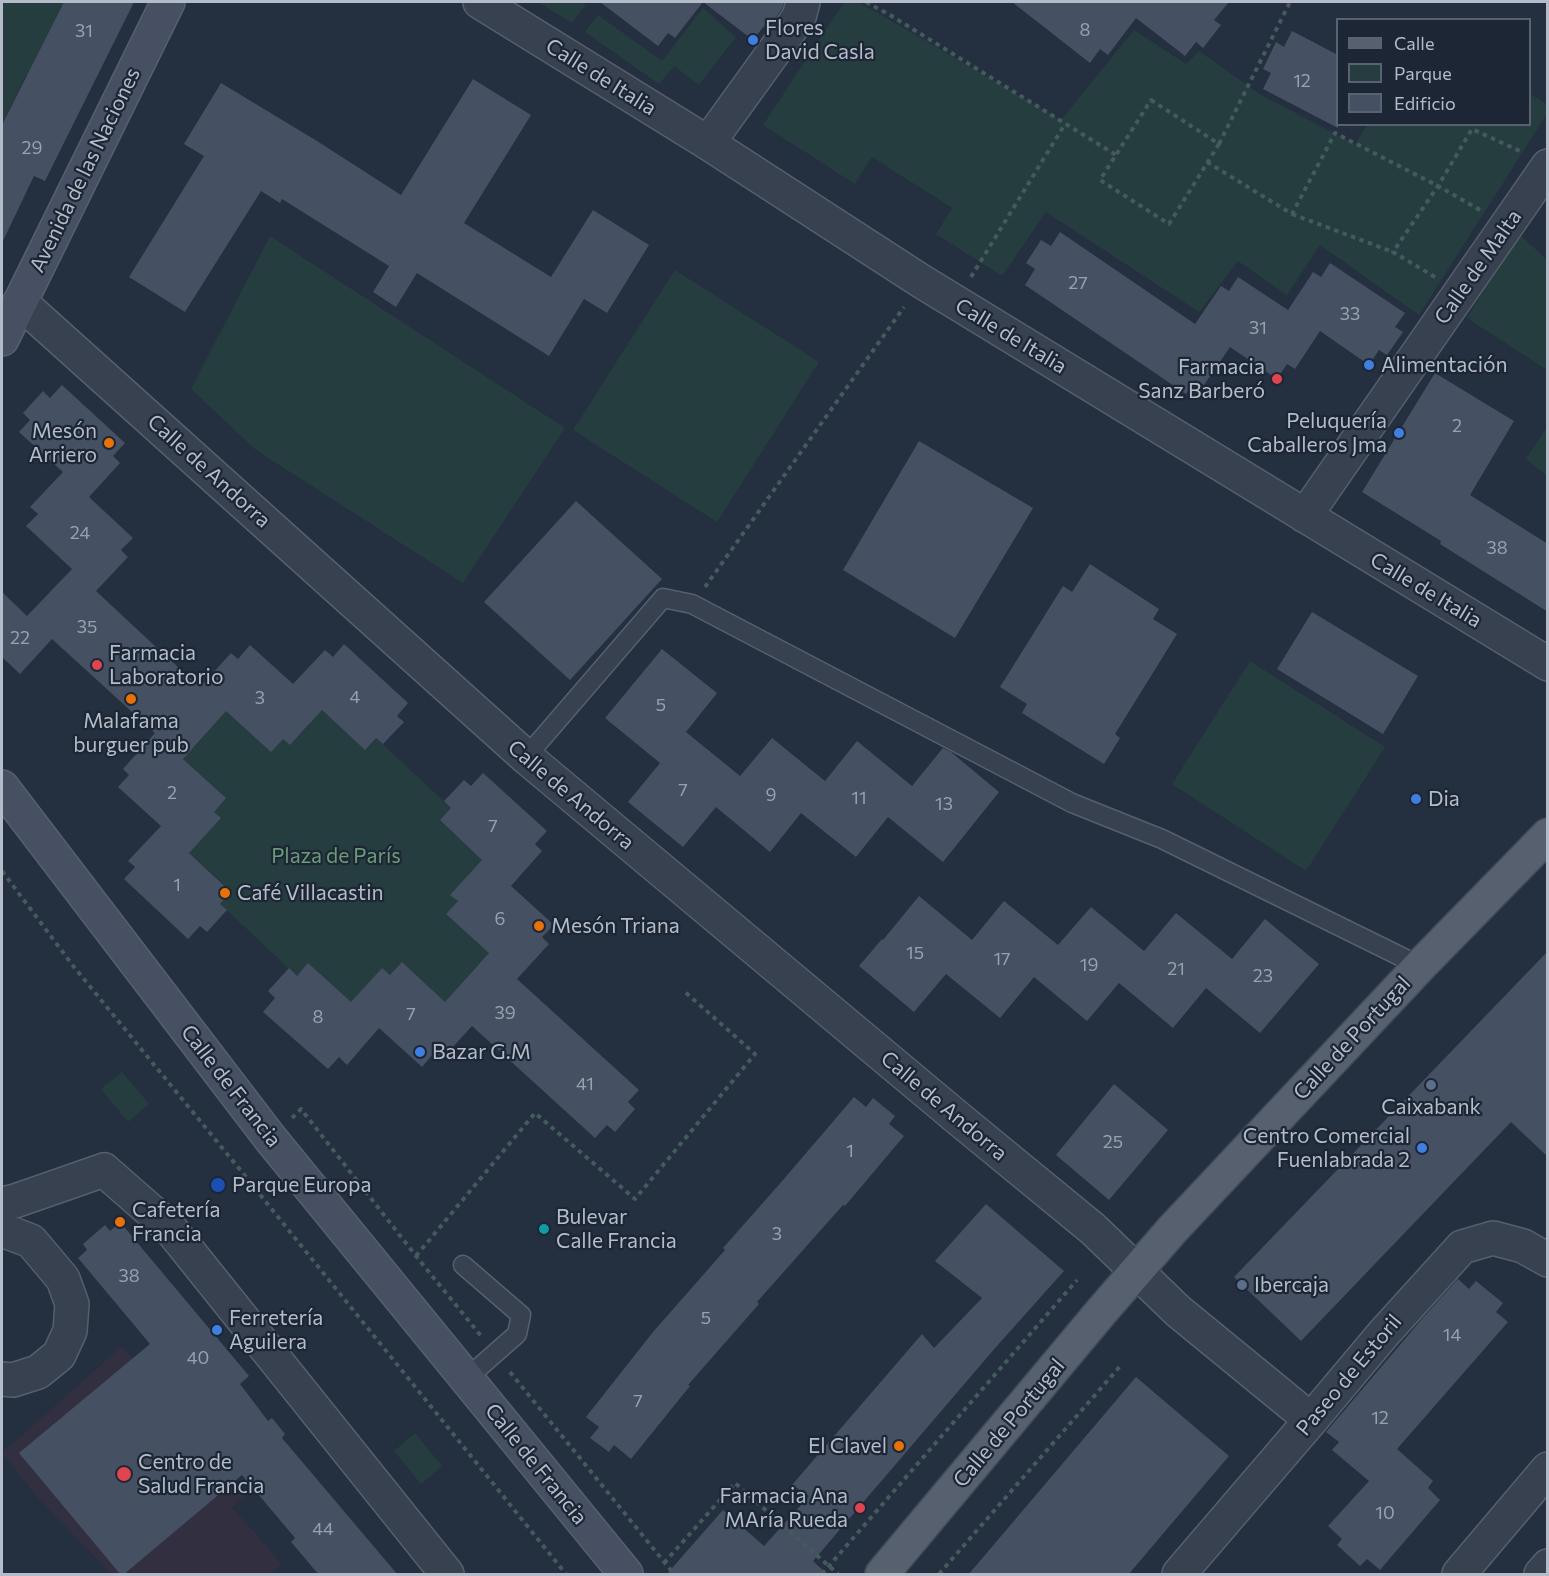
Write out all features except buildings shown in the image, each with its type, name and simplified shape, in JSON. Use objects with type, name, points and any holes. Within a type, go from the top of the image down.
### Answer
[{"type":"main road","name":"Avenida de las Naciones","points":[[2,339],[168,2]]},
{"type":"main road","name":"Calle de Francia","points":[[2,787],[270,1138],[626,1575]]},
{"type":"main road","name":"Calle de Portugal","points":[[882,1575],[1172,1230],[1420,966],[1548,835]]},
{"type":"street","name":"Calle de Italia","points":[[480,2],[708,143],[921,281],[1548,664]]},
{"type":"street","points":[[708,143],[799,17],[803,2]]},
{"type":"street","name":"Calle de Malta","points":[[1305,516],[1507,225],[1537,160]]},
{"type":"street","name":"Calle de Andorra","points":[[20,302],[526,757],[950,1112],[1093,1228],[1136,1271]]},
{"type":"street","points":[[2,1204],[104,1170],[169,1227],[447,1575]]},
{"type":"street","points":[[2,1230],[30,1241],[63,1278],[72,1304],[70,1330],[58,1355],[38,1372],[13,1380],[2,1379]]},
{"type":"street","name":"Paseo de Estoril","points":[[1179,1575],[1384,1333],[1462,1246],[1493,1238],[1523,1246],[1548,1260]]},
{"type":"street","points":[[1136,1271],[1178,1311],[1311,1420]]},
{"type":"street","points":[[1459,1575],[1548,1469]]},
{"type":"street","points":[[1540,1575],[1548,1566]]},
{"type":"lane","points":[[526,757],[663,598],[692,604],[1072,803],[1162,839],[1420,966]]},
{"type":"lane","points":[[463,1265],[521,1315],[517,1334],[467,1378]]},
{"type":"path","points":[[866,2],[1116,155]]},
{"type":"path","points":[[1219,144],[1151,100],[1100,180],[1168,224],[1219,144],[1290,2]]},
{"type":"path","points":[[956,302],[1065,124]]},
{"type":"path","points":[[1393,252],[1438,186],[1472,129],[1537,160]]},
{"type":"path","points":[[1292,214],[1335,133],[1438,186],[1507,225]]},
{"type":"path","points":[[1207,162],[1292,214],[1393,252],[1461,292]]},
{"type":"path","points":[[692,604],[921,281]]},
{"type":"path","points":[[2,871],[74,967],[566,1575]]},
{"type":"path","points":[[416,1256],[535,1113],[635,1198],[755,1054],[684,991]]},
{"type":"path","points":[[822,1575],[1077,1280]]},
{"type":"path","points":[[939,1575],[1122,1364]]},
{"type":"path","points":[[664,1563],[735,1483],[838,1575]]},
{"type":"shaded area","name":"Centro de Salud Francia","points":[[122,1346],[246,1495],[232,1507],[282,1564],[270,1574],[111,1574],[38,1498],[2,1453]]},
{"type":"green space","points":[[2,2],[64,2],[36,57],[36,80],[26,75],[2,125]]},
{"type":"green space","points":[[538,2],[581,2],[586,5],[572,23]]},
{"type":"green space","points":[[844,2],[859,2],[1061,120],[1134,30],[1186,64],[1199,51],[1261,95],[1355,144],[1366,126],[1531,126],[1531,95],[1547,104],[1547,114],[1419,315],[1320,245],[1287,295],[1238,261],[1199,312],[1046,212],[1002,276],[936,234],[952,208],[872,157],[855,184],[763,125]]},
{"type":"green space","points":[[703,8],[736,37],[699,85],[674,66],[659,84],[585,32],[598,15],[662,61]]},
{"type":"green space","points":[[1518,233],[1547,260],[1547,370],[1467,318]]},
{"type":"green space","points":[[270,236],[565,428],[463,583],[256,450],[191,389]]},
{"type":"green space","points":[[675,270],[819,362],[717,522],[573,430]]},
{"type":"green space","points":[[1547,427],[1547,476],[1526,459]]},
{"type":"green space","points":[[1250,661],[1385,747],[1306,871],[1172,784]]},
{"type":"green space","name":"Plaza de París","points":[[314,703],[365,750],[376,738],[451,808],[440,820],[489,866],[451,895],[458,901],[446,914],[496,959],[476,967],[457,989],[451,1008],[402,962],[390,975],[382,968],[363,989],[358,1007],[308,964],[297,976],[220,904],[231,891],[182,846],[202,839],[221,818],[214,812],[226,798],[176,752],[195,746],[214,724],[219,705],[290,745],[310,724]]},
{"type":"green space","points":[[122,1072],[149,1104],[128,1122],[101,1089]]},
{"type":"green space","points":[[415,1433],[442,1466],[421,1484],[394,1451]]},
{"type":"place","name":"Flores David Casla","points":[[753,40]]},
{"type":"place","name":"Alimentación","points":[[1369,365]]},
{"type":"place","name":"Farmacia Sanz Barberó","points":[[1277,379]]},
{"type":"place","name":"Peluquería Caballeros Jma","points":[[1399,433]]},
{"type":"place","name":"Mesón Arriero","points":[[109,443]]},
{"type":"place","name":"Farmacia Laboratorio","points":[[97,665]]},
{"type":"place","name":"Malafama burguer pub","points":[[131,699]]},
{"type":"place","name":"Dia","points":[[1416,799]]},
{"type":"place","name":"Café Villacastin","points":[[225,893]]},
{"type":"place","name":"Mesón Triana","points":[[539,926]]},
{"type":"place","name":"Bazar G.M","points":[[420,1052]]},
{"type":"place","name":"Caixabank","points":[[1431,1085]]},
{"type":"place","name":"Centro Comercial Fuenlabrada 2","points":[[1422,1148]]},
{"type":"place","name":"Parque Europa","points":[[218,1185]]},
{"type":"place","name":"Cafetería Francia","points":[[120,1222]]},
{"type":"place","name":"Bulevar Calle Francia","points":[[544,1229]]},
{"type":"place","name":"Ibercaja","points":[[1242,1285]]},
{"type":"place","name":"Ferretería Aguilera","points":[[217,1330]]},
{"type":"place","name":"El Clavel","points":[[899,1446]]},
{"type":"place","name":"Centro de Salud Francia","points":[[124,1474]]},
{"type":"place","name":"Farmacia Ana MAría Rueda","points":[[860,1508]]}]
